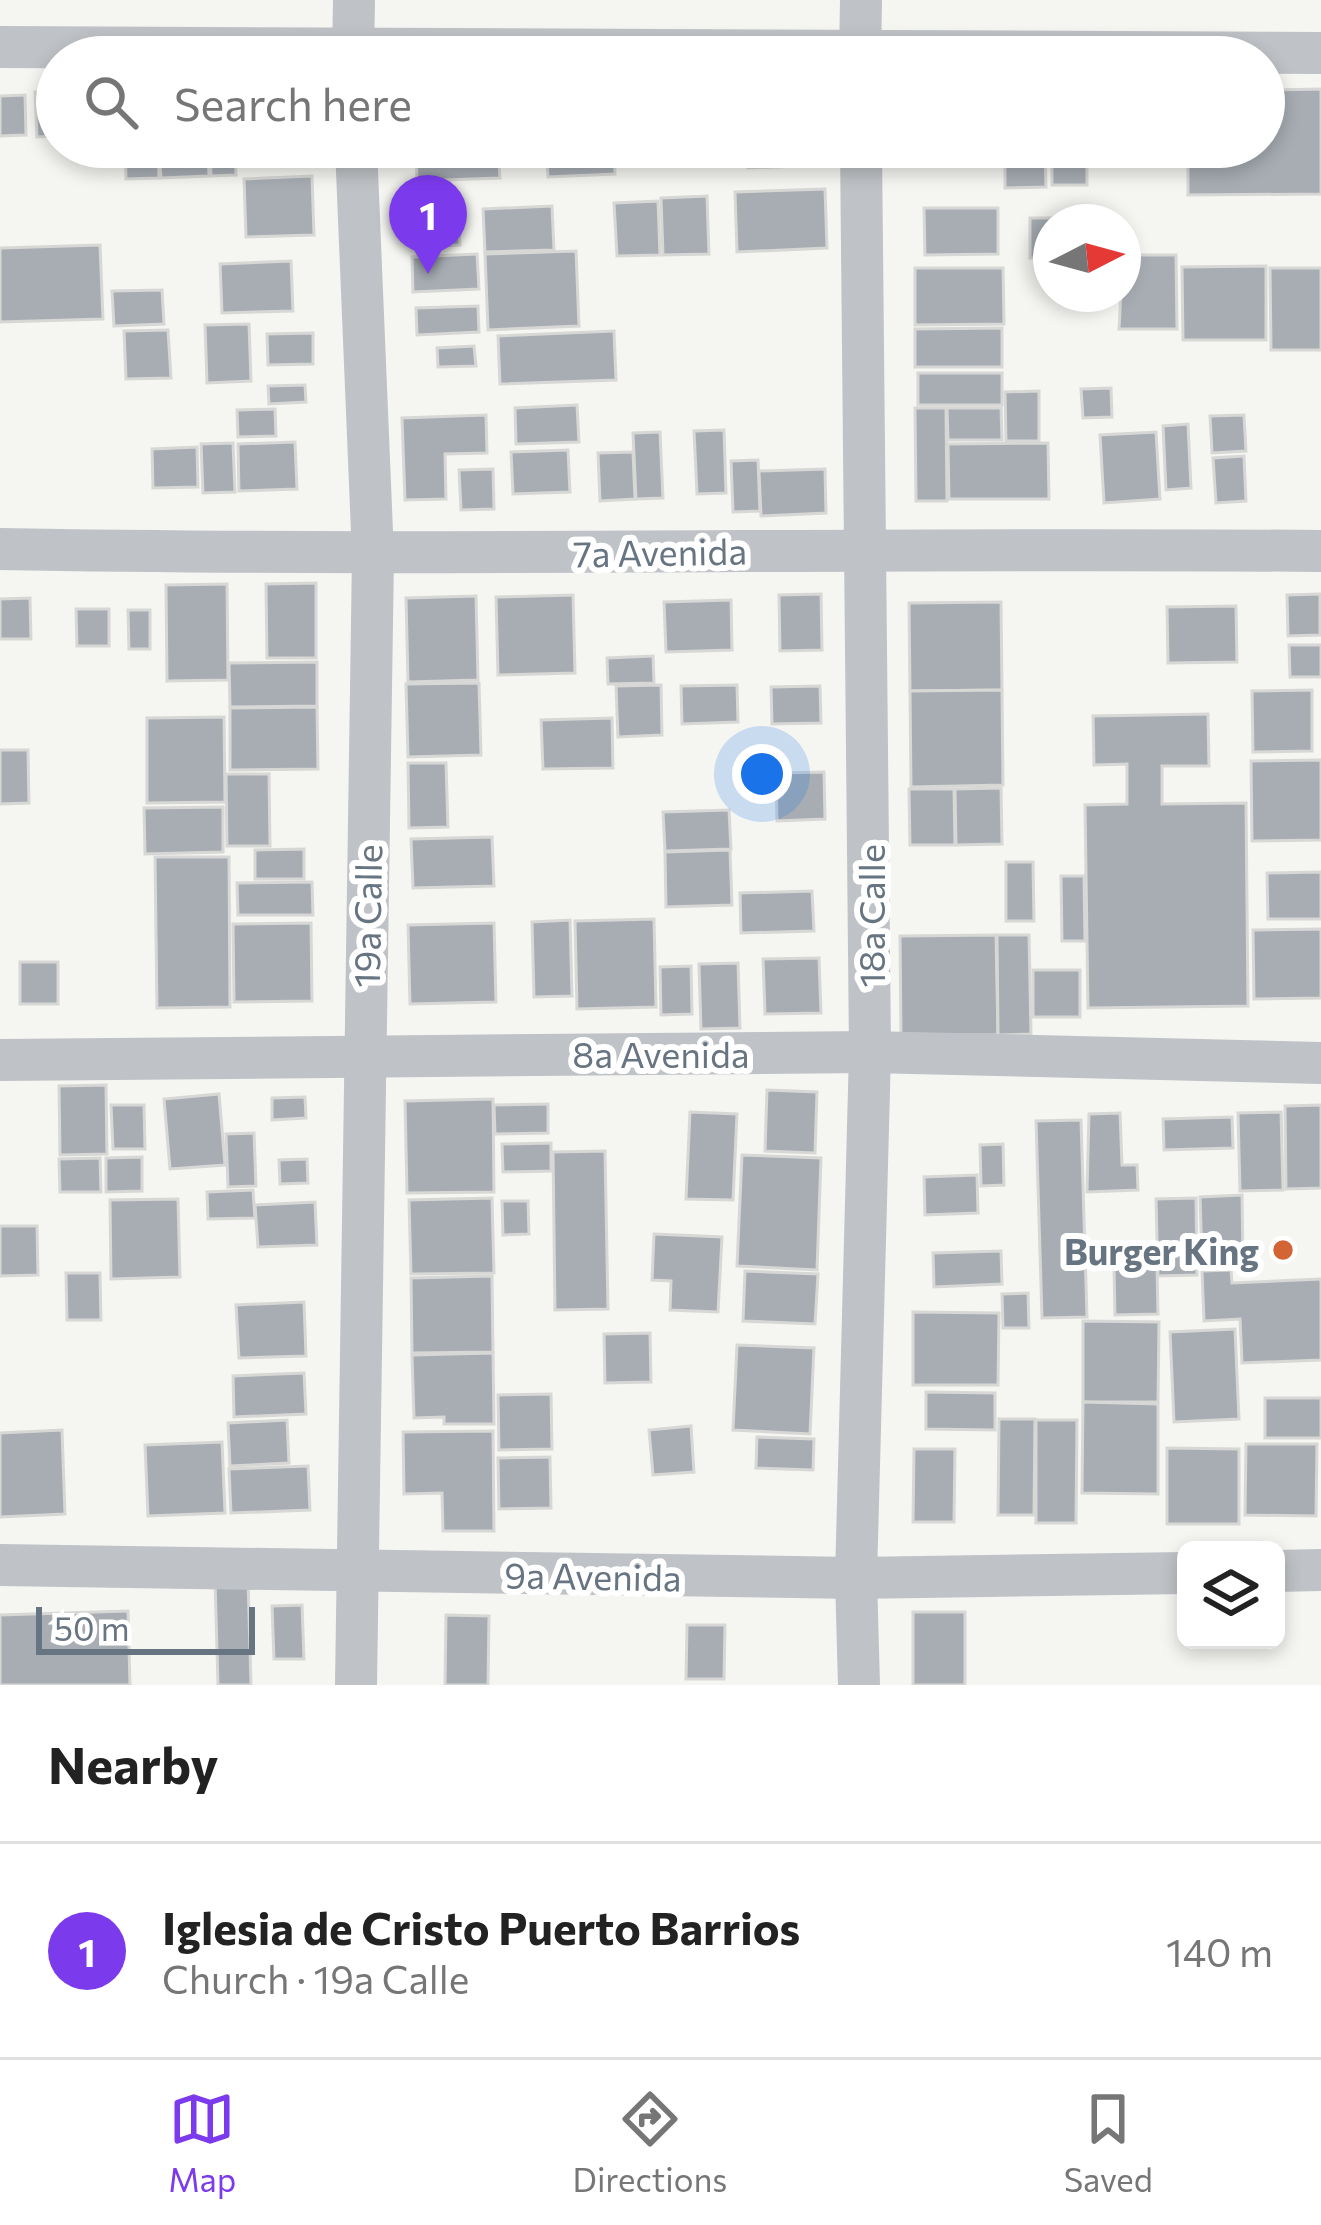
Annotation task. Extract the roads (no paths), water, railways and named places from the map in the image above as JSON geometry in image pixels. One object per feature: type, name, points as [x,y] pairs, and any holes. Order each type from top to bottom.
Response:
[{"type":"street","points":[[353,36],[354,0]]},
{"type":"street","points":[[860,36],[861,0]]},
{"type":"street","points":[[0,47],[36,48]]},
{"type":"street","points":[[1285,53],[1321,53]]},
{"type":"street","name":"19a Calle","points":[[356,1685],[373,556],[357,168]]},
{"type":"street","name":"18a Calle","points":[[859,1685],[856,1578],[870,1052],[861,168]]},
{"type":"street","name":"7a Avenida","points":[[0,549],[373,556],[868,547],[1321,551]]},
{"type":"street","name":"8a Avenida","points":[[0,1060],[870,1052],[1321,1063]]},
{"type":"street","name":"9a Avenida","points":[[0,1565],[856,1578],[1177,1573]]},
{"type":"street","points":[[1285,1571],[1321,1570]]},
{"type":"place","name":"Iglesia de Cristo Puerto Barrios","points":[[428,274]]},
{"type":"place","name":"Burger King","points":[[1283,1250]]}]
